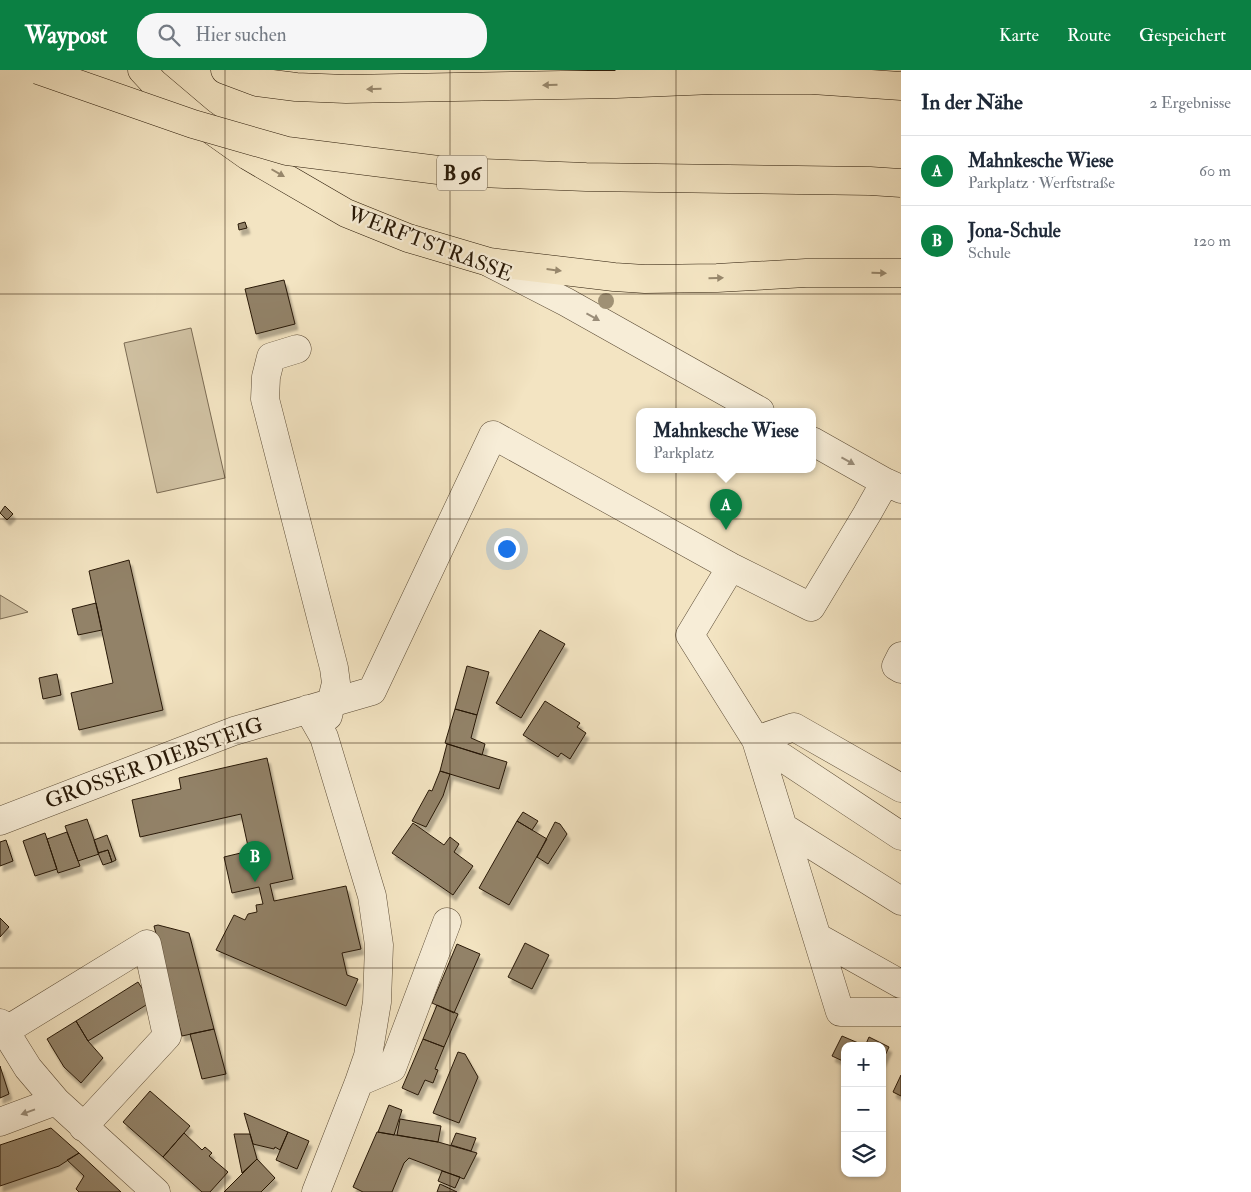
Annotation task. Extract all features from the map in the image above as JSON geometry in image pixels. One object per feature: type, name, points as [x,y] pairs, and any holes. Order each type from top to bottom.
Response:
[{"type":"main road","name":"B 96","points":[[38,70],[193,124],[287,151],[454,172],[586,177],[901,183]]},
{"type":"main road","name":"WERFTSTRASSE","points":[[142,70],[154,83],[200,122],[248,156],[346,213],[408,238],[488,262]]},
{"type":"main road","points":[[225,70],[257,82],[296,87],[346,89],[616,84],[713,80],[812,80],[901,86]]},
{"type":"main road","points":[[488,262],[645,279],[824,273],[901,274]]},
{"type":"street","name":"WERFTSTRASSE","points":[[488,262],[566,302],[755,408]]},
{"type":"street","points":[[297,349],[271,357],[266,377],[265,399],[334,668],[336,683],[319,706],[324,738],[372,896],[379,944],[377,1002],[368,1056],[316,1192]]},
{"type":"street","name":"GROSSER DIEBSTEIG","points":[[0,820],[234,731],[372,691],[493,434],[731,567]]},
{"type":"street","points":[[816,443],[892,485]]},
{"type":"street","points":[[892,485],[880,491],[811,607],[731,567],[690,635],[756,740],[840,1012],[901,1012]]},
{"type":"street","points":[[901,656],[896,666],[901,669]]},
{"type":"street","points":[[756,740],[794,728],[901,788]]},
{"type":"street","points":[[756,740],[901,836]]},
{"type":"street","points":[[783,827],[901,901]]},
{"type":"street","points":[[359,1082],[392,1068],[447,922]]},
{"type":"street","points":[[817,937],[901,984]]},
{"type":"street","points":[[83,1126],[167,1036],[147,944],[3,1027],[28,1068],[56,1101],[83,1126],[156,1192]]},
{"type":"street","points":[[0,1122],[56,1101]]},
{"type":"shaded area","points":[[191,328],[225,478],[157,493],[124,343]]},
{"type":"shaded area","points":[[0,595],[28,612],[0,619]]},
{"type":"building","points":[[245,222],[247,228],[239,230],[238,224]]},
{"type":"building","points":[[284,280],[295,324],[256,334],[245,289]]},
{"type":"building","points":[[5,506],[13,514],[7,520],[0,513]]},
{"type":"building","points":[[129,560],[163,710],[79,730],[71,693],[113,683],[89,571]]},
{"type":"building","points":[[96,603],[102,630],[78,635],[72,609]]},
{"type":"building","points":[[540,630],[565,644],[521,718],[496,703]]},
{"type":"building","points":[[467,666],[489,672],[477,715],[455,709]]},
{"type":"building","points":[[57,674],[61,695],[43,699],[39,678]]},
{"type":"building","points":[[545,701],[580,723],[577,727],[586,733],[570,759],[561,753],[558,757],[523,735]]},
{"type":"building","points":[[455,709],[477,715],[471,738],[485,744],[482,755],[445,743]]},
{"type":"building","points":[[447,744],[507,762],[499,789],[440,771]]},
{"type":"building","points":[[267,758],[293,879],[270,884],[274,901],[346,886],[361,949],[342,953],[347,975],[358,979],[346,1006],[216,950],[234,915],[245,920],[248,914],[257,912],[256,905],[263,904],[259,887],[232,893],[224,857],[249,851],[241,814],[140,837],[132,800],[181,789],[179,778]]},
{"type":"building","points":[[440,771],[450,774],[443,796],[426,827],[412,821],[429,790],[432,791]]},
{"type":"building","points":[[523,812],[538,821],[532,830],[517,821]]},
{"type":"building","points":[[87,819],[99,854],[78,861],[65,826]]},
{"type":"building","points":[[517,821],[547,839],[509,905],[479,888]]},
{"type":"building","points":[[555,822],[560,824],[567,834],[548,864],[537,857]]},
{"type":"building","points":[[413,823],[444,845],[450,837],[459,844],[454,852],[473,866],[453,895],[392,853]]},
{"type":"building","points":[[67,832],[80,866],[58,873],[47,839]]},
{"type":"building","points":[[45,833],[57,869],[35,876],[23,841]]},
{"type":"building","points":[[107,835],[116,860],[112,862],[108,850],[98,853],[94,840]]},
{"type":"building","points":[[6,840],[13,861],[0,866],[0,842]]},
{"type":"building","points":[[108,850],[112,862],[103,865],[98,853]]},
{"type":"building","points":[[0,918],[9,927],[0,937]]},
{"type":"building","points":[[158,925],[189,933],[214,1029],[182,1036],[154,926]]},
{"type":"building","points":[[525,943],[549,955],[532,989],[508,977]]},
{"type":"building","points":[[457,944],[480,954],[454,1013],[432,1003]]},
{"type":"building","points":[[138,982],[151,1002],[88,1041],[76,1021]]},
{"type":"building","points":[[437,1005],[458,1014],[444,1047],[423,1039]]},
{"type":"building","points":[[76,1021],[88,1041],[103,1058],[81,1083],[64,1067],[47,1039]]},
{"type":"building","points":[[214,1029],[226,1074],[202,1079],[190,1034]]},
{"type":"building","points":[[842,1036],[856,1042],[841,1042],[841,1060],[832,1056]]},
{"type":"building","points":[[869,1037],[879,1042],[867,1042]]},
{"type":"building","points":[[423,1039],[444,1047],[435,1069],[438,1070],[433,1083],[425,1080],[418,1095],[402,1088]]},
{"type":"building","points":[[458,1052],[465,1054],[478,1077],[459,1123],[433,1113]]},
{"type":"building","points":[[0,1066],[9,1094],[0,1098]]},
{"type":"building","points":[[901,1075],[901,1096],[893,1092]]},
{"type":"building","points":[[150,1091],[190,1126],[163,1157],[123,1122]]},
{"type":"building","points":[[389,1105],[402,1110],[394,1135],[378,1132]]},
{"type":"building","points":[[244,1113],[288,1132],[280,1150],[275,1147],[274,1149],[253,1144]]},
{"type":"building","points":[[400,1119],[441,1126],[438,1142],[397,1135]]},
{"type":"building","points":[[51,1128],[79,1153],[59,1166],[0,1186],[0,1145]]},
{"type":"building","points":[[288,1132],[309,1141],[297,1169],[276,1160]]},
{"type":"building","points":[[377,1132],[438,1142],[477,1153],[464,1179],[409,1158],[404,1163],[392,1192],[363,1192],[353,1187]]},
{"type":"building","points":[[184,1133],[202,1150],[205,1147],[212,1153],[209,1156],[228,1172],[210,1192],[202,1192],[163,1157]]},
{"type":"building","points":[[456,1133],[476,1138],[471,1151],[451,1145]]},
{"type":"building","points":[[234,1134],[250,1134],[257,1159],[242,1173]]},
{"type":"building","points":[[79,1153],[121,1192],[79,1192],[76,1189],[84,1176],[67,1160]]},
{"type":"building","points":[[257,1159],[275,1178],[261,1192],[224,1192]]},
{"type":"building","points":[[442,1171],[460,1177],[455,1188],[438,1181]]},
{"type":"building","points":[[440,1184],[457,1192],[437,1192]]},
{"type":"place","name":"Mahnkesche Wiese","points":[[726,530]]},
{"type":"place","name":"Jona-Schule","points":[[255,882]]}]
